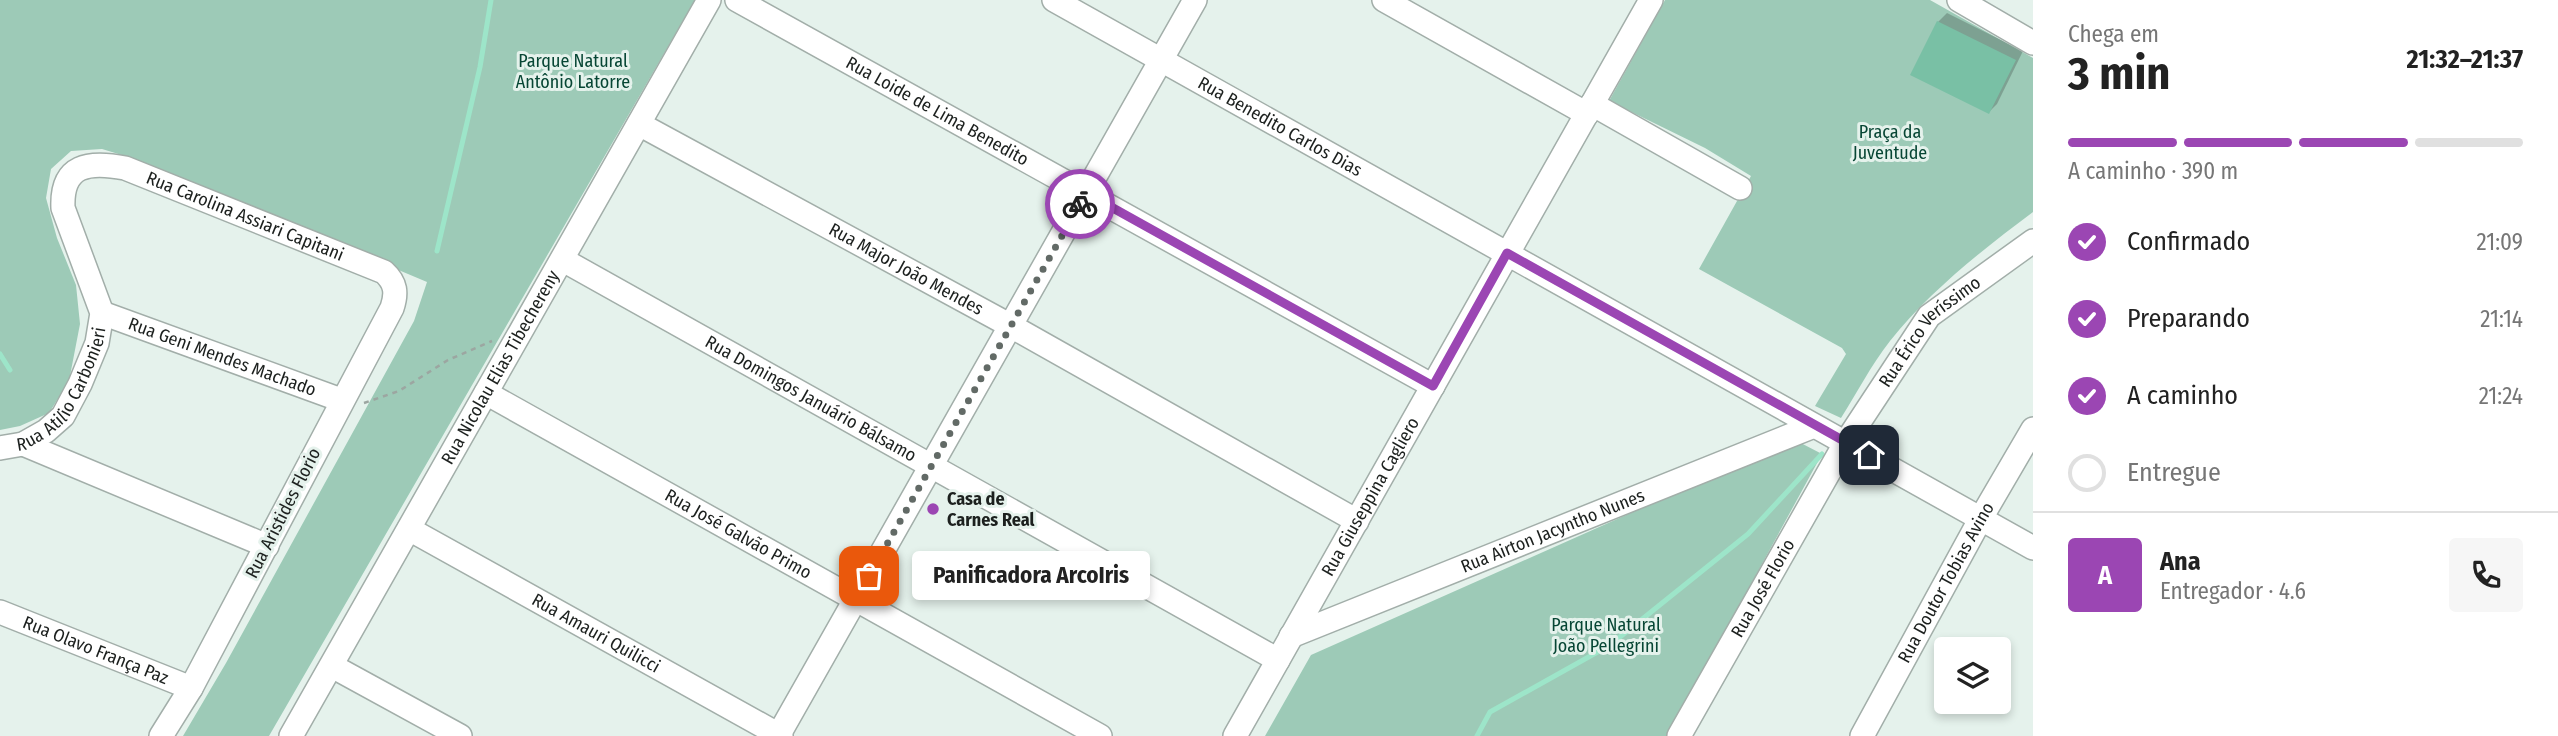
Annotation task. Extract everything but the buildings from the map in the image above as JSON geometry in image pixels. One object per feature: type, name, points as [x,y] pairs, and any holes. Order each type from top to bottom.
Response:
[{"type":"street","name":"Rua Nicolau Elias Tibechereny","points":[[291,736],[709,0]]},
{"type":"street","name":"Rua Loide de Lima Benedito","points":[[737,0],[1433,386]]},
{"type":"street","name":"Rua Benedito Carlos Dias","points":[[1055,0],[2033,548]]},
{"type":"street","points":[[779,736],[1195,0]]},
{"type":"street","points":[[1384,0],[1740,188]]},
{"type":"street","name":"Rua Giuseppina Cagliero","points":[[1235,736],[1651,0]]},
{"type":"street","points":[[1959,0],[2033,43]]},
{"type":"street","name":"Rua Major João Mendes","points":[[639,124],[1011,326],[1357,521]]},
{"type":"street","name":"Rua Carolina Assiari Capitani","points":[[90,165],[105,164],[125,168],[384,272],[394,285]]},
{"type":"street","name":"Rua Atilio Carbonieri","points":[[0,448],[23,444],[46,431],[63,416],[97,343],[102,313],[63,208],[62,195],[72,174],[90,165]]},
{"type":"street","name":"Rua Érico Veríssimo","points":[[1846,442],[1929,316],[2033,241]]},
{"type":"street","name":"Rua Domingos Januário Bálsamo","points":[[563,260],[1278,660]]},
{"type":"street","name":"Rua Aristides Florio","points":[[160,736],[191,688],[392,308],[394,285]]},
{"type":"street","name":"Rua Geni Mendes Machado","points":[[102,313],[341,400]]},
{"type":"street","name":"Rua José Galvão Primo","points":[[486,393],[1100,736]]},
{"type":"street","name":"Rua Airton Jacyntho Nunes","points":[[1291,636],[1814,426]]},
{"type":"street","name":"Rua Doutor Tobias Avino","points":[[1862,736],[1980,518],[2033,429]]},
{"type":"street","name":"Rua José Florio","points":[[1679,736],[1846,442]]},
{"type":"street","points":[[23,444],[267,546]]},
{"type":"street","name":"Rua Amauri Quilicci","points":[[409,529],[779,736]]},
{"type":"street","name":"Rua Olavo França Paz","points":[[0,612],[191,688]]},
{"type":"street","points":[[332,666],[460,736]]},
{"type":"path","points":[[341,400],[360,405],[399,391],[448,360],[491,340],[510,350]]},
{"type":"green space","name":"Parque Natural Antônio Latorre","points":[[0,0],[695,0],[269,736],[183,736],[414,321],[427,282],[135,159],[102,149],[71,151],[51,169],[46,198],[57,238],[76,285],[80,324],[69,381],[49,413],[20,426],[0,430]]},
{"type":"green space","name":"Praça da Juventude","points":[[1665,0],[1930,0],[2033,58],[2033,212],[1957,272],[1905,323],[1877,360],[1841,418],[1815,406],[1846,354],[1842,348],[1699,269],[1751,176],[1705,148],[1609,101]]},
{"type":"green space","name":"Parque Natural João Pellegrini","points":[[1795,440],[1822,454],[1668,736],[1265,736],[1311,655]]},
{"type":"waterway","points":[[437,251],[480,67],[491,0]]},
{"type":"waterway","points":[[0,354],[10,370]]},
{"type":"waterway","points":[[1477,736],[1490,712],[1610,645],[1748,534],[1822,454]]},
{"type":"way so far","points":[[869,576],[1080,204]]},
{"type":"place","name":"Casa de Carnes Real","points":[[933,509]]},
{"type":"place","name":"Panificadora ArcoIris","points":[[869,576]]},
{"type":"route","points":[[1080,204],[1086,193],[1433,386],[1507,253],[1869,455]]}]
